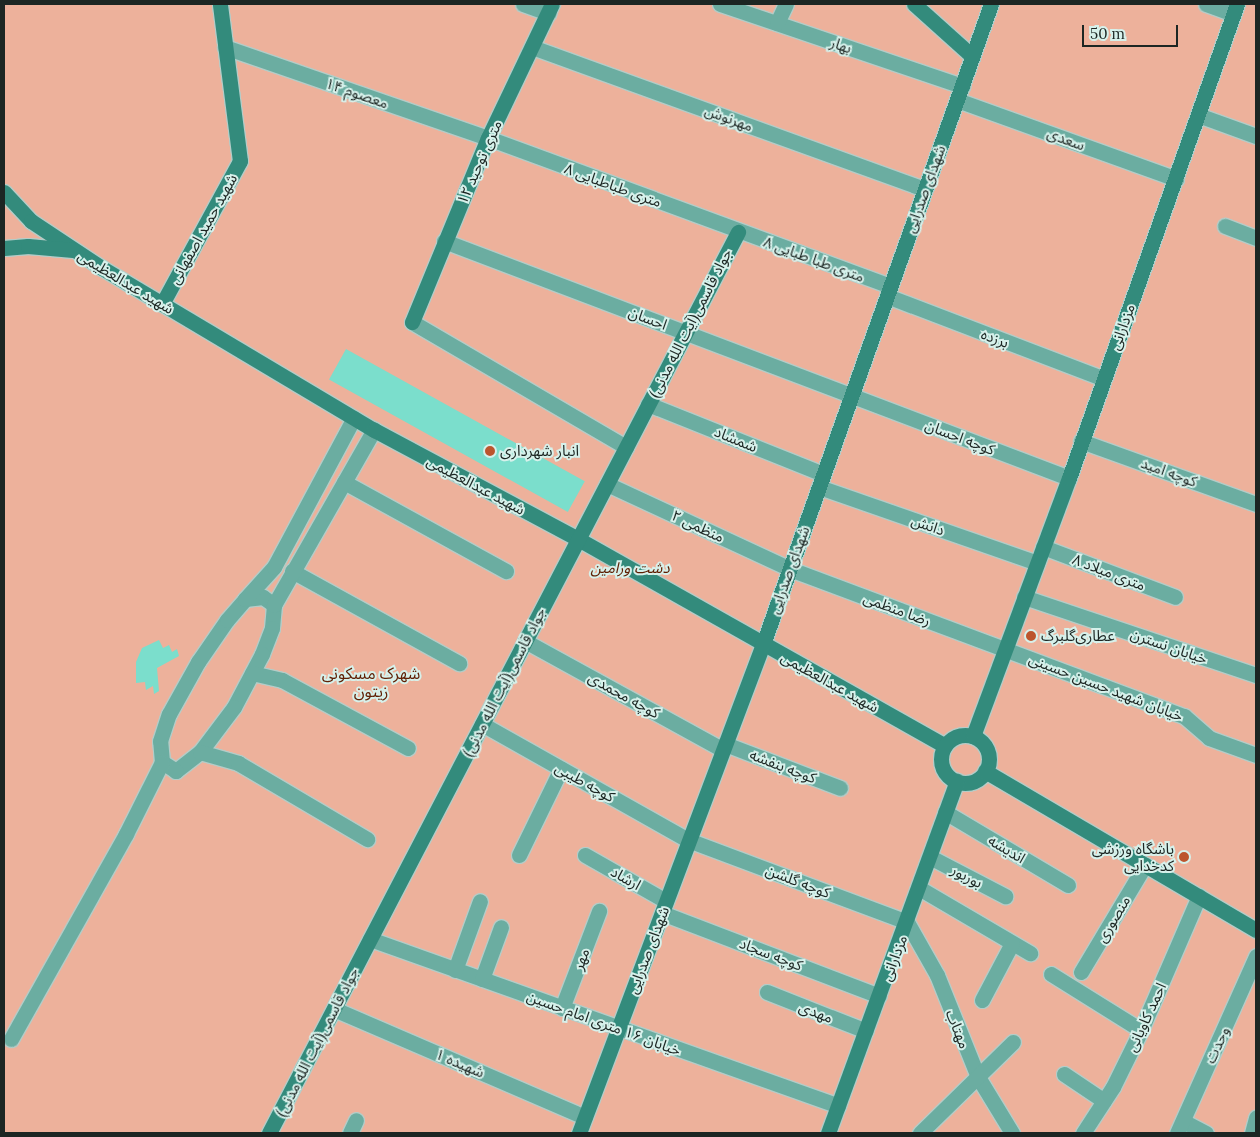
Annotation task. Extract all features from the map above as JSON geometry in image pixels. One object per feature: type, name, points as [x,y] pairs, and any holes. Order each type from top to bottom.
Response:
[{"type":"street","name":"شهید حمید اصفهانی","points":[[162,304],[240,161],[220,4]]},
{"type":"street","points":[[523,4],[550,8]]},
{"type":"street","name":"بهار","points":[[720,4],[777,23],[959,93]]},
{"type":"street","points":[[777,23],[786,4]]},
{"type":"street","points":[[914,4],[972,56]]},
{"type":"street","name":"شهدای صدرایی","points":[[580,1133],[688,840],[763,644],[991,4]]},
{"type":"street","points":[[1206,4],[1235,9]]},
{"type":"street","name":"۱۲ متری توحید","points":[[550,8],[488,138],[412,322],[626,447]]},
{"type":"street","name":"مزدارانی","points":[[973,736],[1069,478],[1235,9]]},
{"type":"street","name":"مهرنوش","points":[[532,47],[925,188]]},
{"type":"street","name":"۱۴ معصوم","points":[[225,48],[488,138]]},
{"type":"street","name":"سعدی","points":[[959,93],[1176,179]]},
{"type":"street","points":[[1198,115],[1256,136]]},
{"type":"street","name":"۸ متری طباطبایی","points":[[488,138],[738,232]]},
{"type":"street","points":[[4,192],[32,221],[75,250]]},
{"type":"street","points":[[1225,226],[1256,238]]},
{"type":"street","name":"۸ متری طبا طبایی","points":[[738,232],[889,291]]},
{"type":"street","name":"جواد قاسمی(آیت الله مدنی)","points":[[269,1133],[738,232]]},
{"type":"street","name":"احسان","points":[[444,241],[852,395]]},
{"type":"street","name":"شهید عبدالعظیمی","points":[[4,248],[28,246],[75,250],[374,430],[578,539],[945,746]]},
{"type":"street","name":"برزده","points":[[889,291],[1104,379]]},
{"type":"street","name":"کوچه احسان","points":[[852,395],[1069,478]]},
{"type":"street","name":"شمشاد","points":[[648,404],[821,480]]},
{"type":"street","points":[[11,1039],[126,834],[162,762],[160,741],[169,714],[198,662],[245,599],[274,567],[354,418]]},
{"type":"street","points":[[162,762],[176,772],[200,752],[234,707],[272,628],[274,605],[374,430]]},
{"type":"street","name":"کوچه امید","points":[[1081,441],[1256,504]]},
{"type":"street","name":"دانش","points":[[821,480],[1037,562]]},
{"type":"street","points":[[344,482],[506,571]]},
{"type":"street","name":"منظمی ۲","points":[[607,484],[790,569]]},
{"type":"street","name":"۸ متری میلاد","points":[[1043,547],[1175,597]]},
{"type":"street","name":"رضا منظمی","points":[[790,569],[1005,649]]},
{"type":"street","points":[[292,571],[459,663]]},
{"type":"street","points":[[245,599],[263,597],[274,605]]},
{"type":"street","name":"خیابان نسترن","points":[[1024,597],[1256,675]]},
{"type":"street","name":"کوچه محمدی","points":[[525,641],[724,747]]},
{"type":"street","name":"خیابان شهید حسین حسینی","points":[[1005,649],[1190,719],[1209,738],[1256,755]]},
{"type":"street","points":[[252,673],[282,680],[408,748]]},
{"type":"street","name":"کوچه طیبی","points":[[482,724],[688,840]]},
{"type":"street","points":[[973,736],[987,748],[989,758],[985,771],[975,780],[957,781],[943,768],[941,760],[945,746],[955,737],[973,736]]},
{"type":"street","name":"کوچه بنفشه","points":[[724,747],[840,788]]},
{"type":"street","points":[[200,752],[238,763],[367,839]]},
{"type":"street","points":[[519,855],[561,769]]},
{"type":"street","points":[[985,771],[1255,927]]},
{"type":"street","name":"مزدارانی","points":[[828,1133],[907,922],[957,781]]},
{"type":"street","name":"اندیشه","points":[[945,812],[1068,885]]},
{"type":"street","name":"کوچه گلشن","points":[[688,840],[907,922]]},
{"type":"street","name":"ارشاد","points":[[585,855],[664,907]]},
{"type":"street","name":"بوربور","points":[[930,857],[1005,896]]},
{"type":"street","name":"منصوری","points":[[1081,972],[1145,865]]},
{"type":"street","points":[[919,888],[1030,953]]},
{"type":"street","name":"احمد کاویانی","points":[[1083,1133],[1104,1101],[1141,1030],[1199,896]]},
{"type":"street","points":[[455,970],[480,900]]},
{"type":"street","name":"کوچه سجاد","points":[[664,907],[879,996]]},
{"type":"street","name":"مهر","points":[[562,1008],[599,911]]},
{"type":"street","name":"مهتاب","points":[[907,922],[936,975],[978,1077],[1012,1133]]},
{"type":"street","points":[[482,979],[501,927]]},
{"type":"street","name":"خیابان ۱۶ متری امام حسین","points":[[370,939],[838,1106]]},
{"type":"street","points":[[982,1000],[1012,943]]},
{"type":"street","name":"وحدت","points":[[1180,1127],[1256,956]]},
{"type":"street","points":[[1051,974],[1141,1030]]},
{"type":"street","name":"مهدی","points":[[767,992],[866,1031]]},
{"type":"street","name":"شهیده ۱","points":[[334,1009],[585,1117]]},
{"type":"street","points":[[920,1133],[1013,1042]]},
{"type":"street","points":[[1064,1074],[1104,1101]]},
{"type":"street","points":[[1252,1133],[1256,1118]]},
{"type":"street","points":[[1180,1127],[1206,1133]]},
{"type":"green space","name":"دشت ورامین","points":[[4,4],[1256,4],[1256,1133],[4,1133]]},
{"type":"building","name":"انبار شهرداری","points":[[346,349],[585,481],[568,512],[329,380]]},
{"type":"building","points":[[159,640],[163,648],[169,645],[172,652],[177,649],[179,656],[157,668],[159,691],[154,694],[153,686],[146,690],[145,682],[136,683],[136,662],[142,648]]},
{"type":"place","name":"انبار شهرداری","points":[[490,451]]},
{"type":"place","name":"عطاری‌گلبرگ","points":[[1031,636]]},
{"type":"place","name":"باشگاه ورزشی کدخدایی","points":[[1184,857]]},
{"type":"district","name":"شهرک مسکونی زیتون","points":[[371,682]]}]
